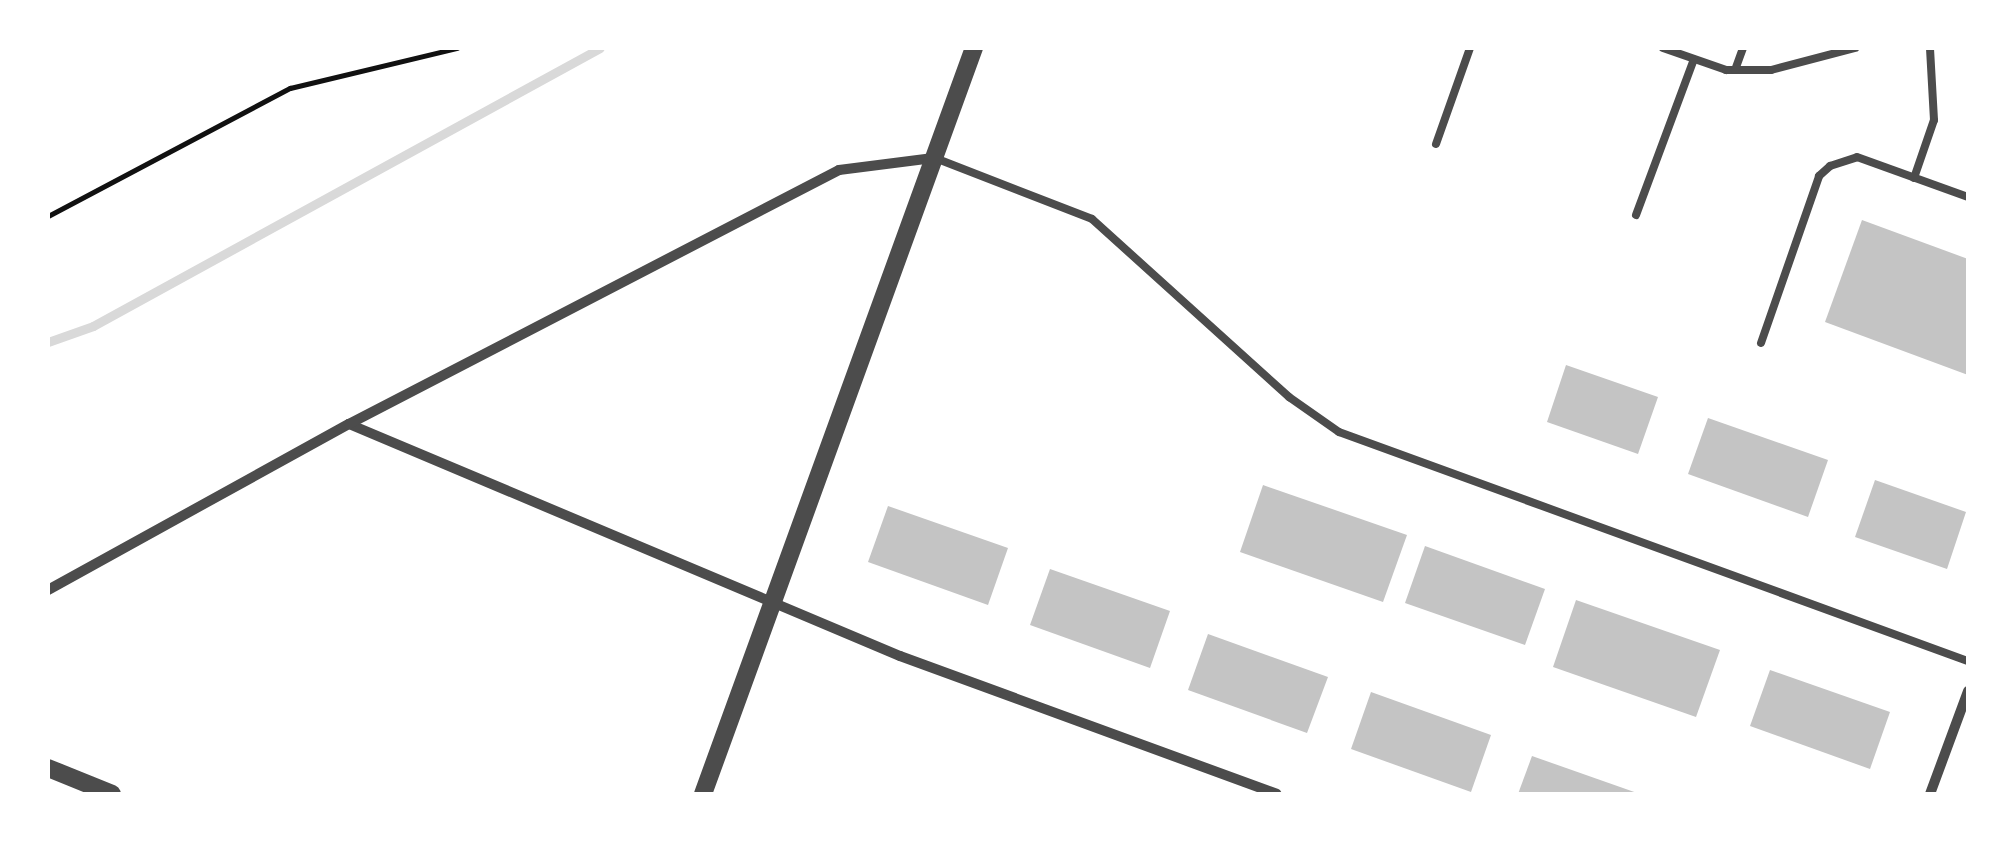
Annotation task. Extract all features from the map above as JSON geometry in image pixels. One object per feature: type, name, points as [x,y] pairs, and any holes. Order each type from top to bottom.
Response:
[{"type":"street","points":[[703,794],[769,602],[974,48]]},
{"type":"street","points":[[48,590],[349,424],[839,170],[933,158]]},
{"type":"street","points":[[349,424],[769,602],[1277,794]]},
{"type":"street","points":[[1930,794],[1968,690]]},
{"type":"street","points":[[48,768],[112,794]]},
{"type":"lane","points":[[1436,144],[1470,48]]},
{"type":"lane","points":[[1666,48],[1735,70],[1771,70],[1854,48]]},
{"type":"lane","points":[[1735,70],[1743,48]]},
{"type":"lane","points":[[1914,178],[1934,120],[1930,48]]},
{"type":"lane","points":[[1636,215],[1694,59]]},
{"type":"lane","points":[[1760,343],[1819,176],[1856,157],[1968,196]]},
{"type":"lane","points":[[933,158],[1092,220],[1298,406],[1339,432],[1968,661]]},
{"type":"path","points":[[48,216],[290,88],[456,48]]},
{"type":"building","points":[[1862,220],[1968,259],[1968,375],[1825,322]]},
{"type":"building","points":[[1566,365],[1658,397],[1638,454],[1547,422]]},
{"type":"building","points":[[1708,418],[1828,460],[1808,517],[1688,474]]},
{"type":"building","points":[[1875,480],[1966,512],[1947,569],[1855,537]]},
{"type":"building","points":[[1263,485],[1407,535],[1383,602],[1240,552]]},
{"type":"building","points":[[888,506],[1008,548],[988,605],[868,562]]},
{"type":"building","points":[[1425,546],[1545,589],[1525,645],[1405,603]]},
{"type":"building","points":[[1050,569],[1170,611],[1150,668],[1030,625]]},
{"type":"building","points":[[1576,600],[1720,650],[1696,717],[1553,667]]},
{"type":"building","points":[[1208,634],[1328,677],[1307,733],[1188,690]]},
{"type":"building","points":[[1770,670],[1890,712],[1870,769],[1750,726]]},
{"type":"building","points":[[1371,692],[1491,735],[1471,792],[1351,749]]},
{"type":"building","points":[[1532,756],[1640,794],[1518,794]]},
{"type":"waterway","points":[[48,342],[93,326],[600,48]]}]
